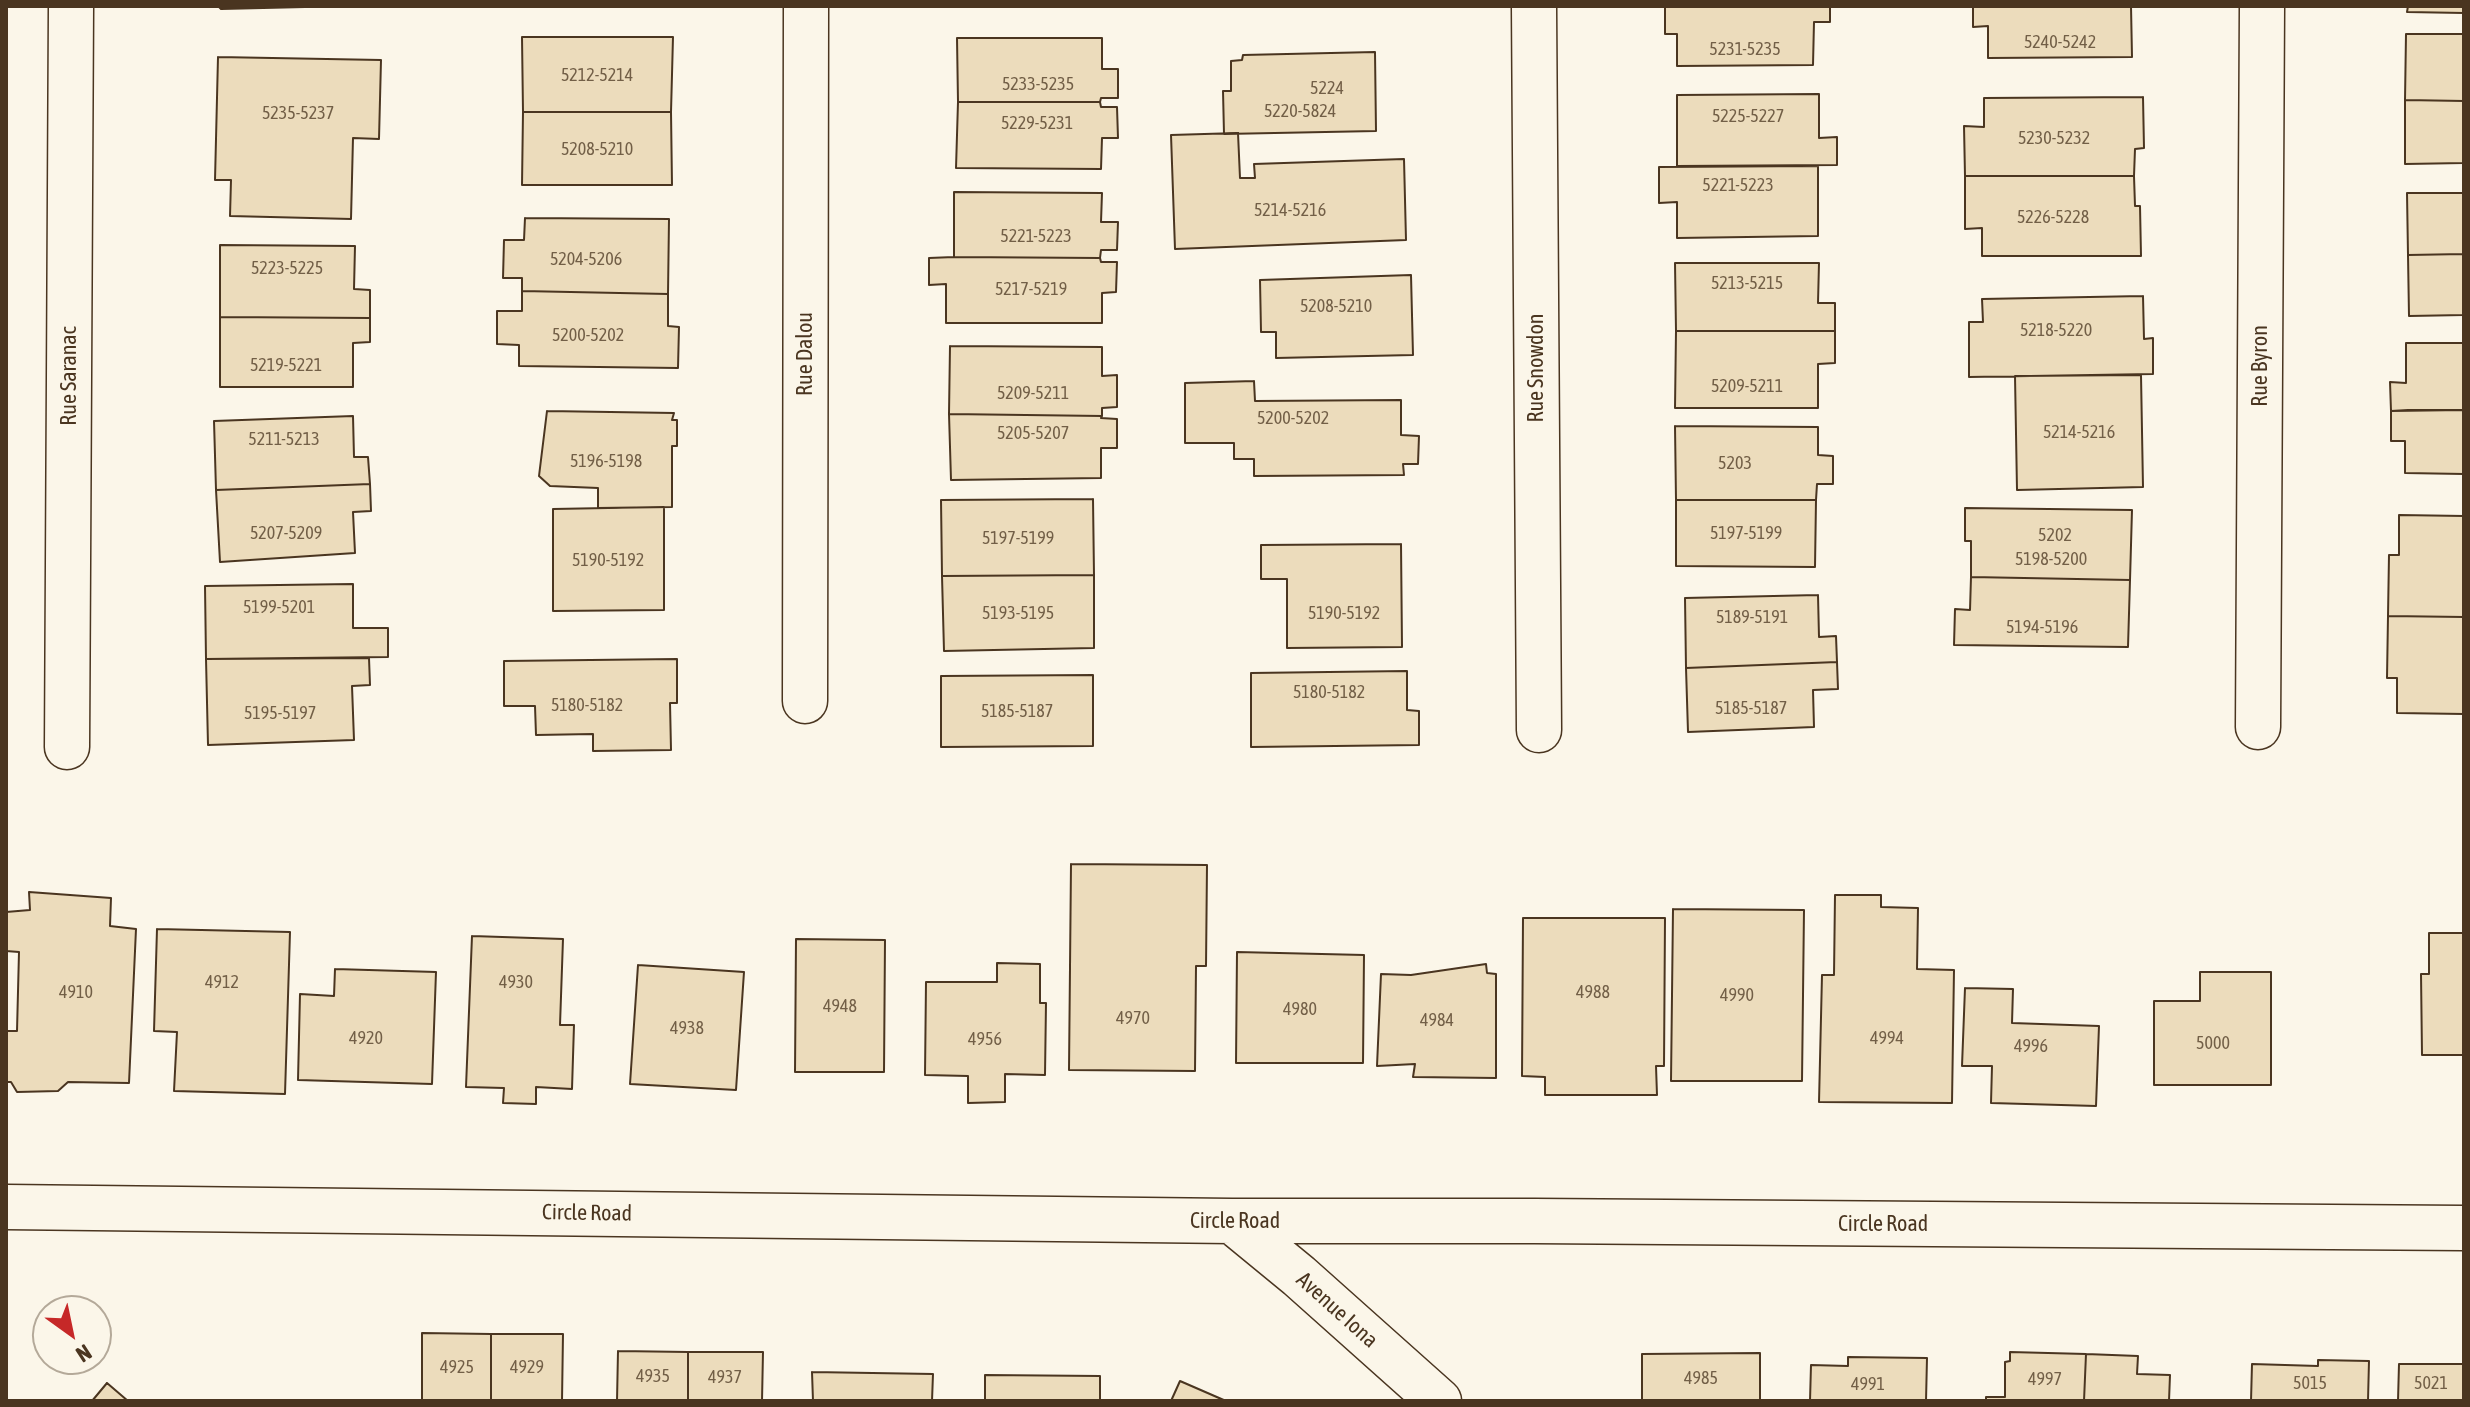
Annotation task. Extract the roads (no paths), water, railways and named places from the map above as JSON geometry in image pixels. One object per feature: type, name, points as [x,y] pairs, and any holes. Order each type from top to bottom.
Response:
[{"type":"street","name":"Rue Saranac","points":[[67,747],[71,6]]},
{"type":"street","name":"Rue Dalou","points":[[805,701],[806,6]]},
{"type":"street","name":"Rue Snowdon","points":[[1534,6],[1539,730]]},
{"type":"street","name":"Rue Byron","points":[[2258,727],[2262,6]]},
{"type":"street","name":"Circle Road","points":[[6,1207],[1232,1221],[2464,1228]]},
{"type":"street","name":"Avenue Iona","points":[[1232,1221],[1299,1276],[1439,1401]]}]
